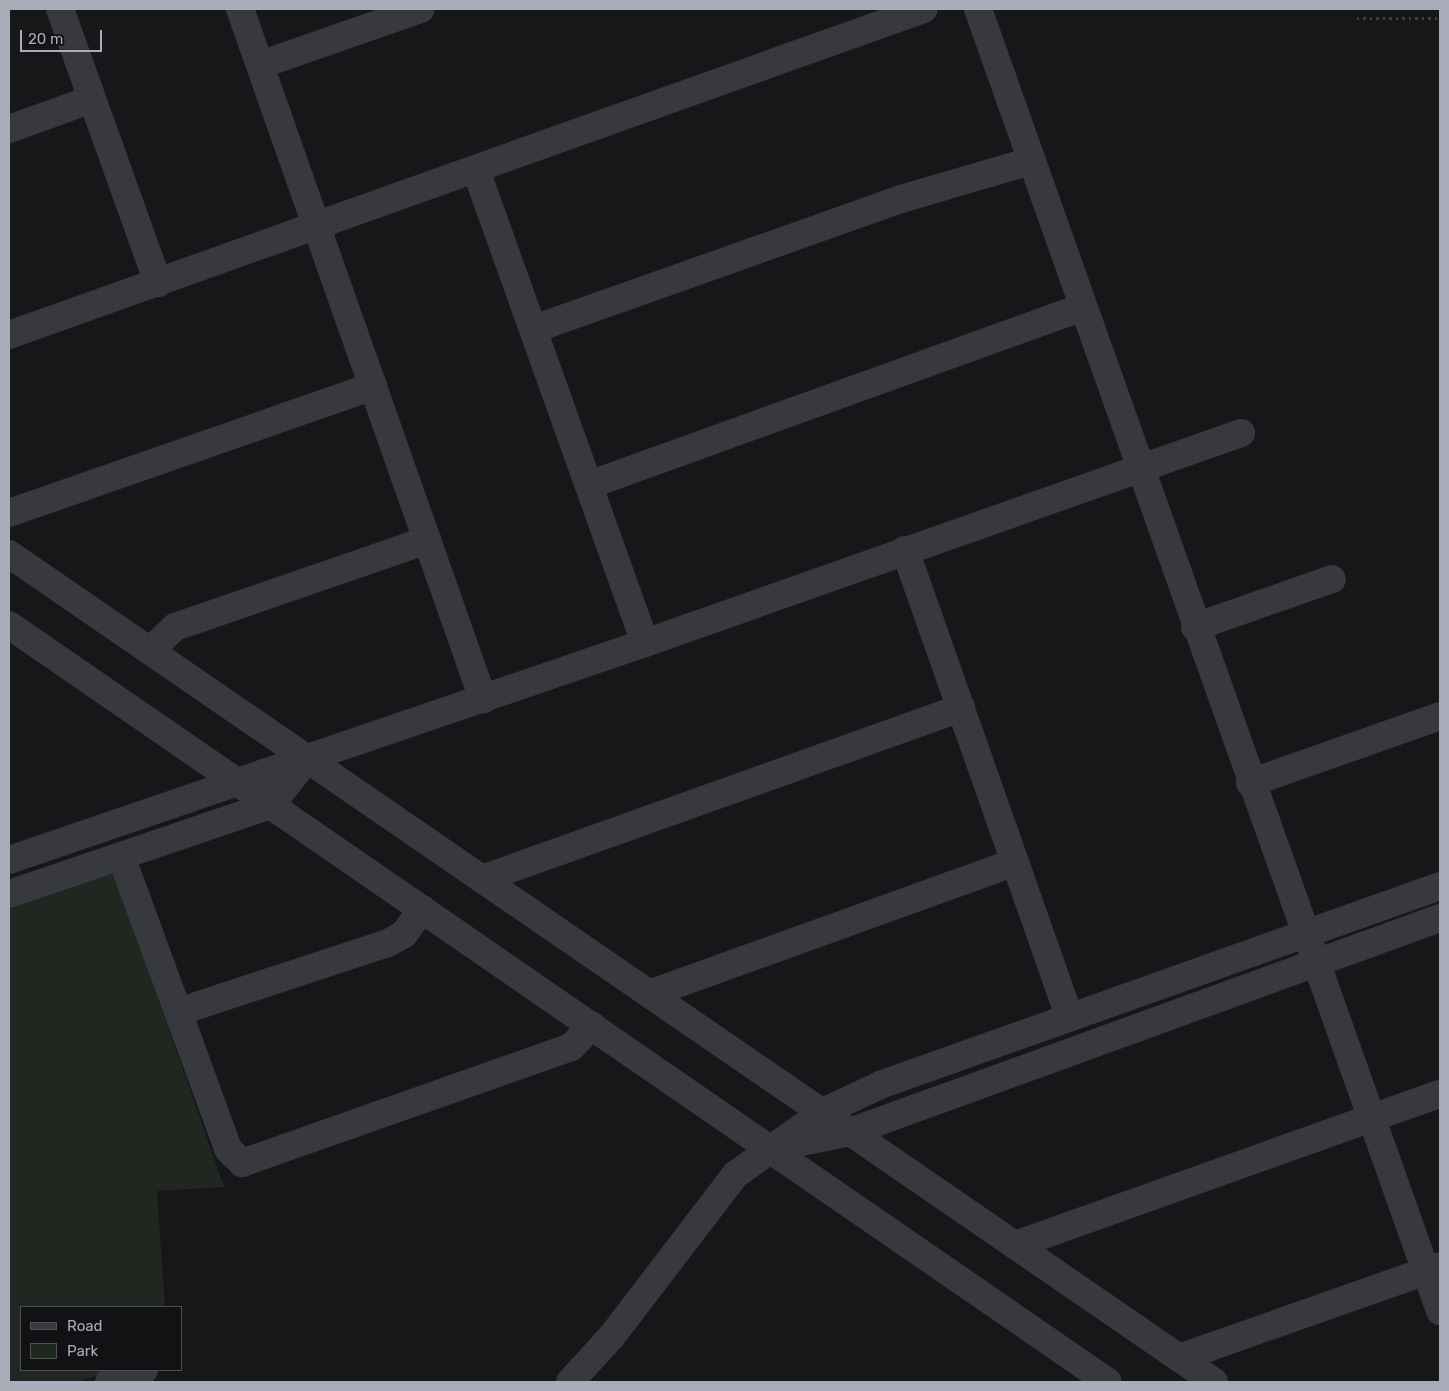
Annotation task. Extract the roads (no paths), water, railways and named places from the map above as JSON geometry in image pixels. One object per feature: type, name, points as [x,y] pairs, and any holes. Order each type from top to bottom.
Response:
[{"type":"street","points":[[60,9],[158,283]]},
{"type":"street","points":[[240,9],[483,699]]},
{"type":"street","points":[[260,65],[421,9]]},
{"type":"street","points":[[9,335],[317,227],[924,9]]},
{"type":"street","points":[[978,9],[1313,963],[1371,1119],[1433,1268],[1440,1311]]},
{"type":"street","points":[[9,129],[92,99]]},
{"type":"street","points":[[534,330],[901,199],[1032,161]]},
{"type":"street","points":[[476,170],[645,643]]},
{"type":"street","points":[[589,485],[1083,307]]},
{"type":"street","points":[[9,513],[373,386]]},
{"type":"street","points":[[9,860],[645,643],[1138,466],[1241,433]]},
{"type":"street","points":[[150,651],[174,627],[427,540]]},
{"type":"street","points":[[905,550],[1070,1018]]},
{"type":"street","points":[[9,554],[1214,1382]]},
{"type":"street","points":[[1195,627],[1332,579]]},
{"type":"street","points":[[9,625],[1108,1382]]},
{"type":"street","points":[[482,879],[961,708]]},
{"type":"street","points":[[1250,783],[1440,716]]},
{"type":"street","points":[[9,894],[270,805],[307,758]]},
{"type":"street","points":[[121,856],[228,1149],[242,1163],[571,1047],[592,1026]]},
{"type":"street","points":[[650,994],[1015,862]]},
{"type":"street","points":[[570,1382],[612,1336],[735,1176],[768,1148],[822,1112],[880,1085],[1440,886]]},
{"type":"street","points":[[178,1012],[388,943],[404,934],[422,909]]},
{"type":"street","points":[[768,1148],[850,1132],[1440,918]]},
{"type":"street","points":[[1015,1245],[1440,1094]]},
{"type":"street","points":[[1179,1358],[1433,1268]]},
{"type":"street","points":[[109,1382],[141,1371]]}]
